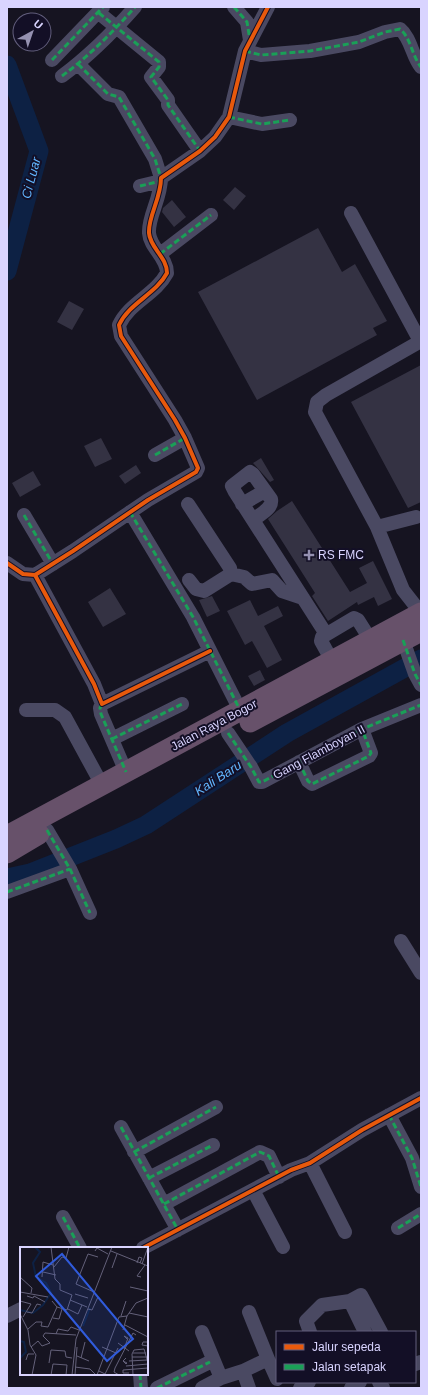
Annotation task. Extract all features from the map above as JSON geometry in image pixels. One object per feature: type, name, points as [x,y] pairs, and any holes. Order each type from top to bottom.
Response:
[{"type":"highway","name":"Jalan Raya Bogor","points":[[7,853],[50,834],[232,738],[336,668],[370,639],[421,613]]},
{"type":"highway","name":"Jalan Raya Bogor","points":[[7,836],[240,710],[336,668],[410,640]]},
{"type":"street","points":[[62,76],[78,64],[117,28],[135,7]]},
{"type":"street","points":[[234,7],[247,22],[248,45],[261,56],[310,51],[359,42],[385,32],[400,30],[404,33],[415,60],[421,67]]},
{"type":"street","points":[[140,186],[161,180],[200,151],[215,137],[230,117],[248,45],[268,7]]},
{"type":"street","points":[[52,60],[101,10],[117,28],[159,62],[159,67],[151,77],[168,100],[168,105],[200,151]]},
{"type":"street","points":[[7,562],[23,574],[35,575],[130,512],[196,472],[198,468],[185,438],[121,336],[119,328],[124,315],[164,279],[167,273],[167,267],[149,235],[150,224],[160,196],[161,180],[155,159],[119,98],[108,94],[78,64]]},
{"type":"street","points":[[230,117],[262,124],[290,120]]},
{"type":"street","points":[[351,213],[420,341],[317,402],[315,412],[377,527],[403,590],[421,613]]},
{"type":"street","points":[[160,254],[210,215]]},
{"type":"street","points":[[155,454],[185,438]]},
{"type":"street","points":[[253,520],[270,507],[272,503],[254,474],[250,472],[246,473],[232,486],[242,504],[326,634]]},
{"type":"street","points":[[242,504],[265,491]]},
{"type":"street","points":[[188,504],[230,568],[232,574]]},
{"type":"street","points":[[130,512],[193,617],[240,710]]},
{"type":"street","points":[[24,515],[53,564]]},
{"type":"street","points":[[377,527],[416,516]]},
{"type":"street","points":[[189,580],[196,589],[204,591],[232,574],[244,577],[252,584],[272,580],[282,591],[303,598]]},
{"type":"street","points":[[35,575],[94,684],[102,704],[100,714],[126,772]]},
{"type":"street","points":[[336,668],[321,640],[322,637],[354,618],[358,620],[370,639]]},
{"type":"street","points":[[410,640],[418,679]]},
{"type":"street","points":[[102,704],[210,651]]},
{"type":"street","points":[[112,739],[182,704]]},
{"type":"street","name":"Gang Flamboyan II","points":[[232,738],[260,782],[362,729],[421,705]]},
{"type":"street","points":[[26,710],[55,710],[62,713],[69,721],[102,785]]},
{"type":"street","points":[[299,762],[308,782],[312,784],[369,756],[371,753],[362,729]]},
{"type":"street","points":[[50,834],[69,866],[90,913]]},
{"type":"street","points":[[7,892],[69,866]]},
{"type":"street","points":[[401,942],[421,973]]},
{"type":"street","points":[[145,1247],[279,1176],[310,1163],[389,1115],[421,1098]]},
{"type":"street","points":[[134,1152],[216,1107]]},
{"type":"street","points":[[389,1115],[412,1158],[421,1186]]},
{"type":"street","points":[[121,1127],[178,1230]]},
{"type":"street","points":[[148,1178],[213,1145]]},
{"type":"street","points":[[164,1204],[256,1153],[264,1152],[269,1156],[279,1176]]},
{"type":"street","points":[[310,1163],[345,1232]]},
{"type":"street","points":[[253,1190],[283,1248]]},
{"type":"street","points":[[398,1228],[421,1214]]},
{"type":"street","points":[[63,1217],[79,1247]]},
{"type":"street","points":[[310,1331],[306,1321],[322,1305],[350,1301],[361,1295],[380,1331]]},
{"type":"street","points":[[350,1301],[365,1331]]},
{"type":"street","points":[[7,1316],[20,1310]]},
{"type":"street","points":[[249,1312],[276,1377]]},
{"type":"street","points":[[202,1332],[221,1378]]},
{"type":"street","points":[[202,1388],[221,1378],[243,1371],[268,1359]]},
{"type":"street","points":[[157,1388],[210,1362]]},
{"type":"street","points":[[243,1371],[249,1388]]},
{"type":"street","points":[[140,1375],[142,1388]]},
{"type":"building","points":[[235,187],[246,196],[234,210],[223,200]]},
{"type":"building","points":[[172,200],[186,217],[174,227],[162,212],[163,208]]},
{"type":"building","points":[[318,228],[342,272],[355,264],[387,321],[373,328],[377,335],[257,400],[198,292]]},
{"type":"building","points":[[69,301],[84,309],[72,330],[57,322]]},
{"type":"building","points":[[421,365],[421,502],[408,508],[351,402]]},
{"type":"building","points":[[101,438],[112,459],[95,467],[84,446]]},
{"type":"building","points":[[261,458],[274,480],[270,482],[253,463]]},
{"type":"building","points":[[136,465],[141,473],[125,484],[119,476]]},
{"type":"building","points":[[33,471],[41,485],[20,497],[12,483]]},
{"type":"building","name":"RS FMC","points":[[292,501],[350,592],[367,583],[359,568],[373,561],[392,599],[378,606],[374,597],[358,605],[357,602],[328,621],[312,596],[315,593],[268,519]]},
{"type":"building","points":[[110,588],[126,614],[103,627],[88,602]]},
{"type":"building","points":[[212,596],[220,611],[207,617],[199,600]]},
{"type":"building","points":[[250,600],[258,616],[278,606],[283,616],[264,626],[282,660],[267,668],[252,641],[245,645],[227,611]]},
{"type":"building","points":[[260,670],[265,680],[254,686],[248,676]]},
{"type":"waterway","name":"Ci Luar","points":[[7,65],[39,151],[7,271]]},
{"type":"waterway","name":"Kali Baru","points":[[7,878],[30,873],[116,839],[146,825],[287,733],[421,659]]},
{"type":"marked path","points":[[52,60],[103,7]]},
{"type":"marked path","points":[[62,76],[82,60],[118,26],[135,7]]},
{"type":"marked path","points":[[234,7],[247,22],[250,40]]},
{"type":"marked path","points":[[99,13],[159,62],[159,67],[151,77],[168,100],[168,105],[200,151]]},
{"type":"marked path","points":[[245,51],[261,55],[310,51],[359,42],[385,32],[400,29],[407,37],[415,58],[421,67]]},
{"type":"marked path","points":[[78,64],[108,94],[119,97],[155,159],[161,178]]},
{"type":"marked path","points":[[229,117],[262,124],[290,120]]},
{"type":"marked path","points":[[140,186],[161,181]]},
{"type":"marked path","points":[[160,254],[211,215]]},
{"type":"marked path","points":[[155,455],[185,438]]},
{"type":"marked path","points":[[130,512],[193,617],[240,710]]},
{"type":"marked path","points":[[24,515],[53,564]]},
{"type":"marked path","points":[[403,640],[415,674],[421,685]]},
{"type":"marked path","points":[[102,704],[100,708],[101,714],[126,772]]},
{"type":"marked path","points":[[112,739],[182,704]]},
{"type":"marked path","points":[[228,733],[251,767],[259,782],[262,782],[362,729],[421,705]]},
{"type":"marked path","points":[[299,762],[308,781],[312,784],[369,756],[371,753],[362,729]]},
{"type":"marked path","points":[[47,830],[70,869],[90,913]]},
{"type":"marked path","points":[[7,892],[70,869]]},
{"type":"marked path","points":[[134,1152],[216,1107]]},
{"type":"marked path","points":[[389,1115],[412,1158],[421,1187]]},
{"type":"marked path","points":[[121,1127],[178,1230]]},
{"type":"marked path","points":[[149,1178],[213,1145]]},
{"type":"marked path","points":[[164,1204],[260,1152],[269,1156],[279,1177]]},
{"type":"marked path","points":[[398,1228],[421,1214]]},
{"type":"marked path","points":[[63,1217],[79,1247]]},
{"type":"marked path","points":[[157,1388],[210,1362]]},
{"type":"marked path","points":[[140,1375],[141,1388]]},
{"type":"cycle path","points":[[7,563],[23,574],[35,575],[148,500],[196,472],[198,468],[185,438],[175,420],[121,336],[119,325],[123,317],[156,287],[167,273],[162,257],[152,243],[149,233],[150,220],[159,193],[161,178],[200,151],[215,137],[229,117],[245,51],[268,7]]},
{"type":"cycle path","points":[[35,575],[94,684],[102,704],[210,651]]},
{"type":"cycle path","points":[[145,1247],[291,1170],[310,1163],[362,1130],[421,1098]]},
{"type":"place","name":"RS FMC","points":[[309,555]]}]
